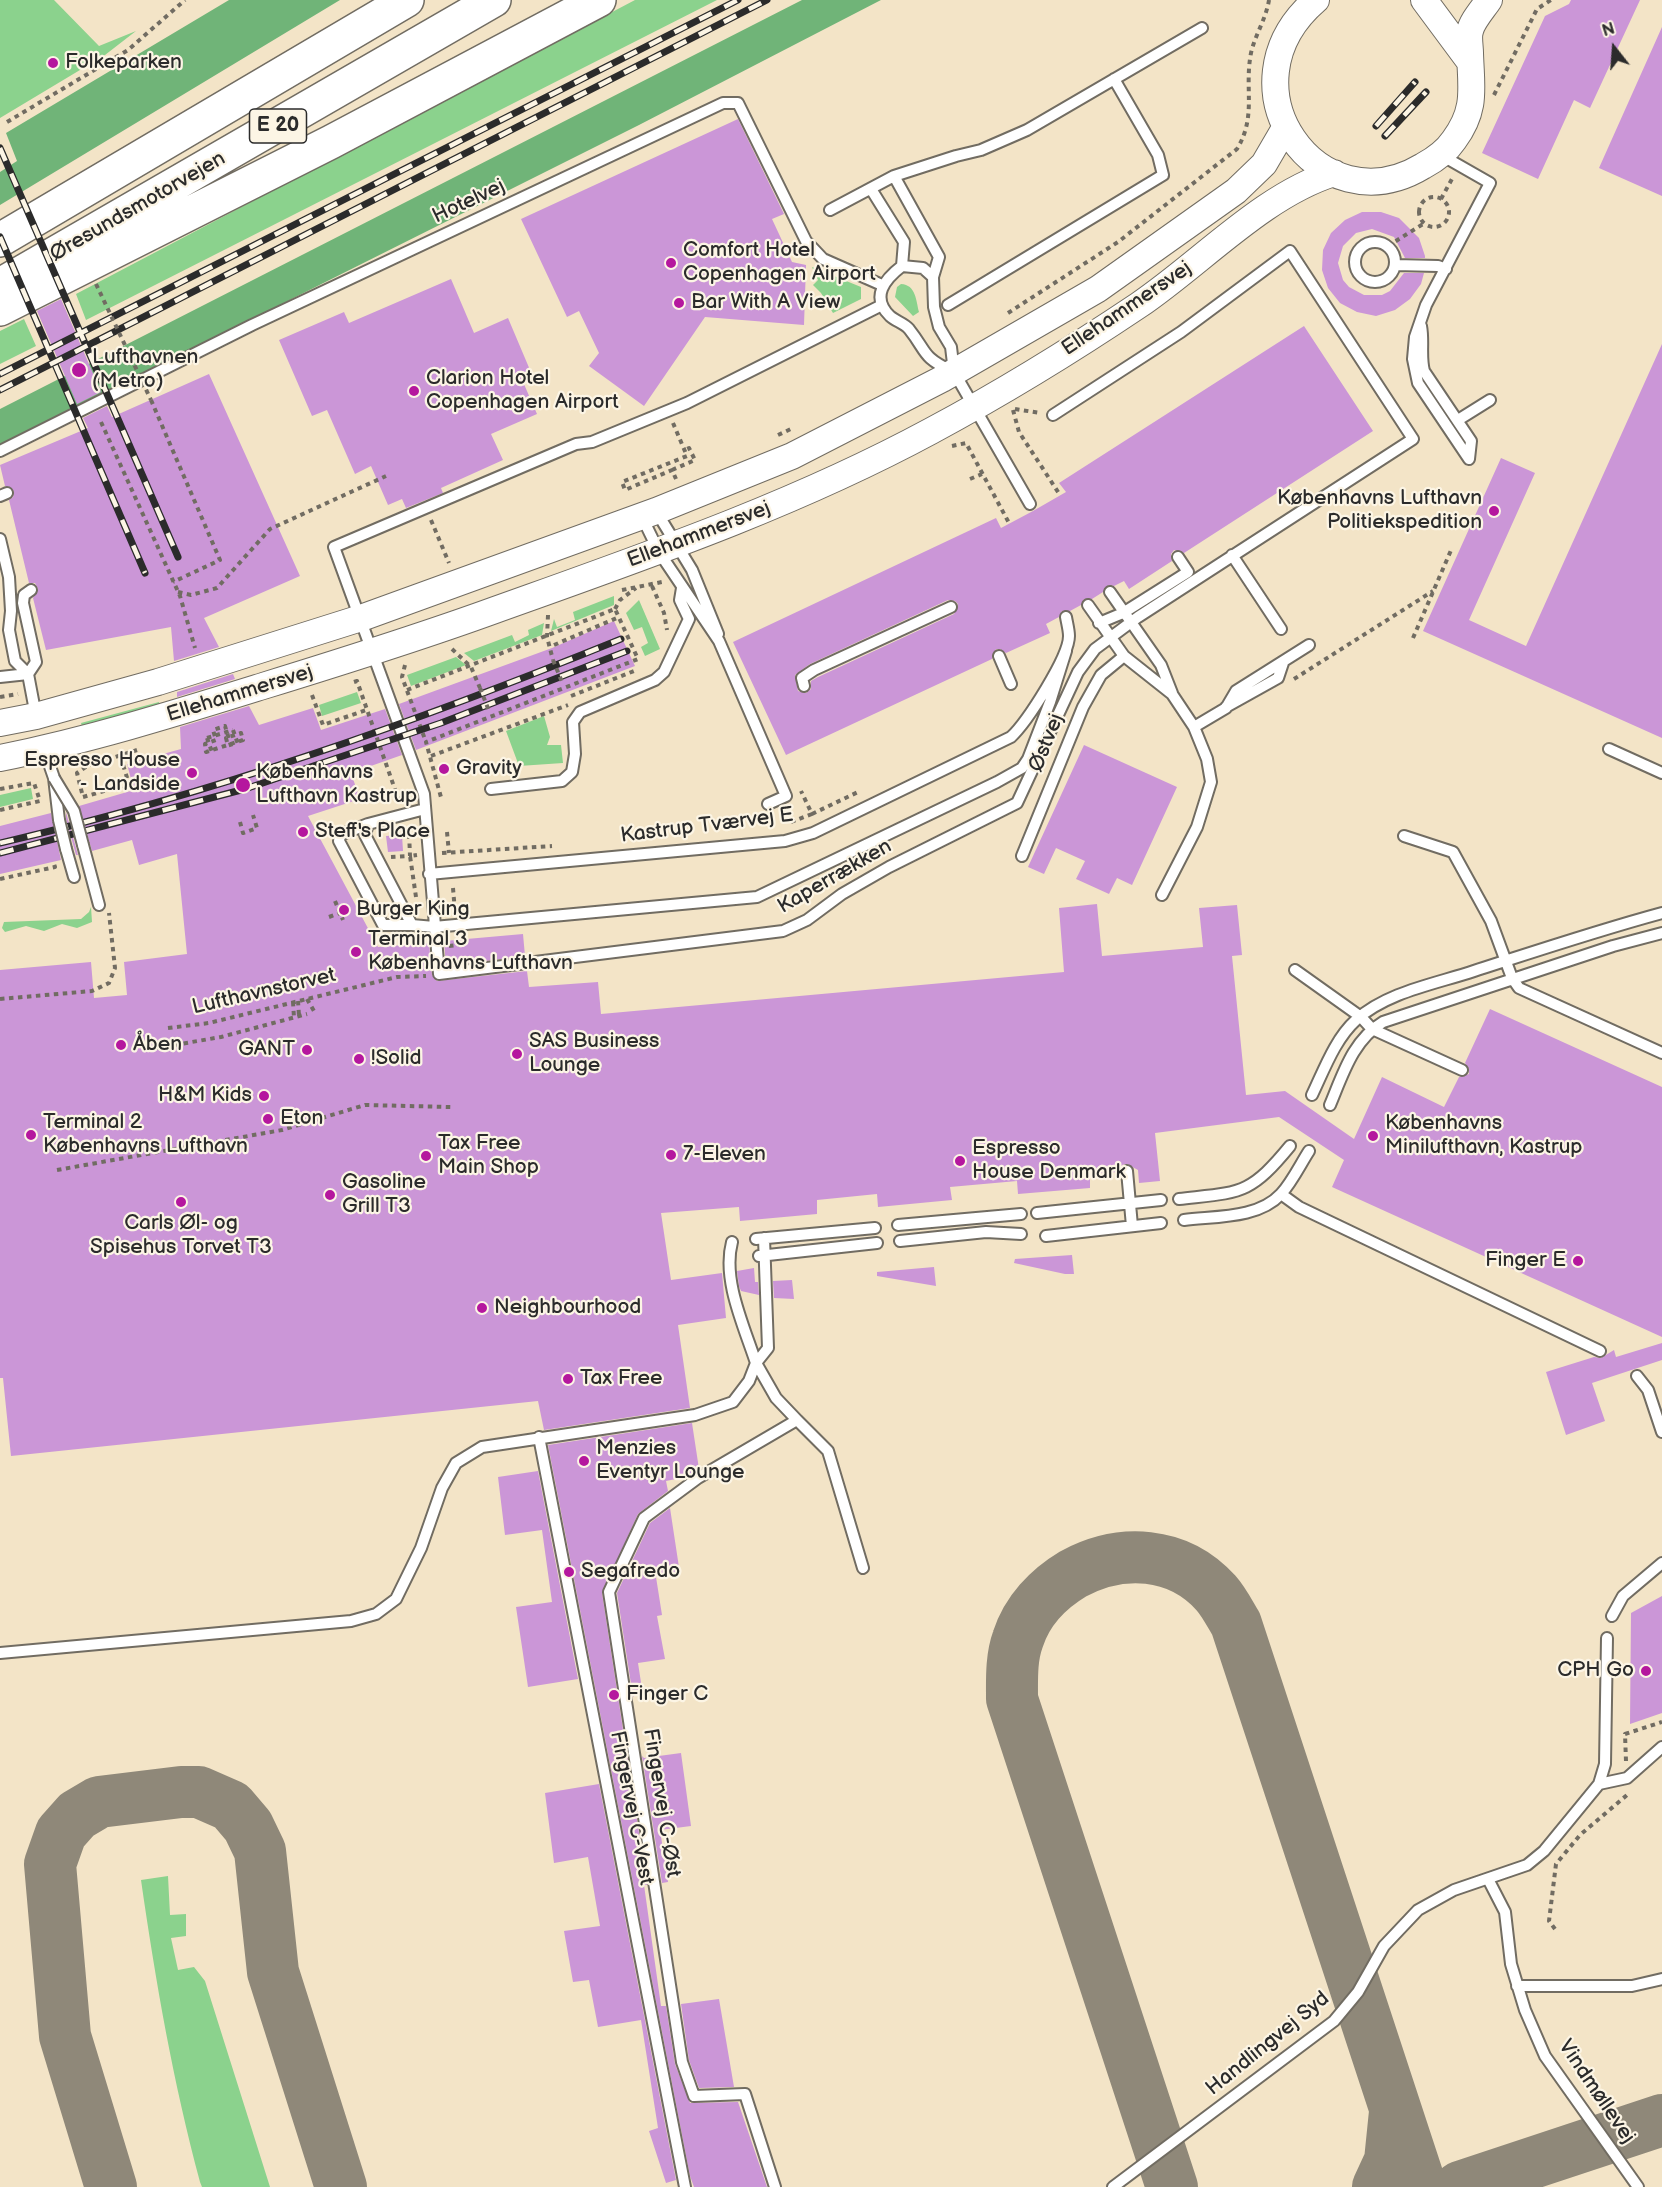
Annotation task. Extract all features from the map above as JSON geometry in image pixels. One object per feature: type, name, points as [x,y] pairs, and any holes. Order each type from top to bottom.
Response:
[{"type":"highway","points":[[363,24],[397,0]]},
{"type":"highway","name":"Øresundsmotorvejen","points":[[0,240],[406,0]]},
{"type":"highway","name":"Øresundsmotorvejen","points":[[0,285],[494,0]]},
{"type":"highway","points":[[0,309],[331,142],[599,0]]},
{"type":"street","points":[[1305,4],[1280,48],[1275,68],[1276,98],[1285,128],[1314,162],[1334,173],[1358,180],[1384,181],[1409,175],[1450,160],[1455,139],[1468,115],[1473,89],[1470,30],[1489,0]]},
{"type":"street","points":[[1428,1],[1470,62]]},
{"type":"street","name":"Ellehammersvej","points":[[0,723],[36,716],[158,682],[361,618],[649,514],[792,456],[954,372],[1098,289],[1236,191],[1264,164],[1285,128]]},
{"type":"street","name":"Ellehammersvej","points":[[0,758],[134,727],[373,653],[667,548],[822,487],[974,407],[1141,303],[1278,200],[1308,181],[1334,173]]},
{"type":"street","points":[[36,716],[44,749]]},
{"type":"lane","points":[[830,210],[894,176],[990,146],[1027,130],[1202,28]]},
{"type":"lane","points":[[948,304],[1163,175],[1158,155],[1114,79]]},
{"type":"lane","name":"Hotelvej","points":[[0,451],[252,325],[723,103],[738,103],[762,137],[806,240],[823,260],[882,285]]},
{"type":"lane","points":[[1421,326],[1424,340],[1422,360],[1425,371],[1471,441],[1468,459],[1418,383],[1413,359],[1415,337],[1421,326],[1426,305],[1490,183],[1450,160]]},
{"type":"lane","points":[[894,176],[939,257],[933,278],[936,317],[951,347],[954,372],[1030,504]]},
{"type":"lane","points":[[871,189],[904,242],[902,266],[882,285],[880,295],[882,305],[890,317],[908,328],[928,360],[954,372]]},
{"type":"lane","points":[[1379,242],[1388,246],[1394,255],[1395,266],[1390,275],[1381,280],[1371,281],[1362,277],[1356,268],[1355,258],[1360,248],[1369,243],[1379,242]]},
{"type":"lane","points":[[1053,415],[1181,332],[1290,251],[1413,439],[1196,579],[1127,617],[1099,623]]},
{"type":"lane","points":[[902,266],[923,268],[933,278]]},
{"type":"lane","points":[[1395,266],[1438,266],[1446,269]]},
{"type":"lane","points":[[439,974],[424,794],[334,547],[576,444],[592,442],[668,411],[882,305]]},
{"type":"lane","points":[[1458,420],[1490,400]]},
{"type":"lane","points":[[649,514],[667,548],[682,588],[719,640],[786,796],[768,804]]},
{"type":"lane","points":[[649,514],[667,548],[692,570],[717,627],[719,640]]},
{"type":"lane","points":[[0,539],[9,577],[11,611],[9,630],[15,661],[28,674],[36,716]]},
{"type":"lane","points":[[1232,555],[1281,629]]},
{"type":"lane","points":[[1127,617],[1188,572],[1178,557]]},
{"type":"lane","points":[[491,789],[562,781],[572,772],[575,754],[573,722],[580,712],[655,680],[664,672],[689,619],[680,600],[682,588]]},
{"type":"lane","points":[[28,674],[36,662],[22,603],[24,595],[31,590]]},
{"type":"lane","points":[[1110,592],[1161,666],[1172,694],[1194,727],[1207,759],[1211,782],[1197,827],[1162,895]]},
{"type":"lane","points":[[1088,605],[1108,638],[1124,656],[1172,694]]},
{"type":"lane","points":[[804,686],[802,678],[814,670],[951,607]]},
{"type":"lane","name":"Kastrup Tværvej E","points":[[429,874],[785,841],[813,832],[1011,737],[1023,725],[1066,651],[1069,636],[1066,617]]},
{"type":"lane","name":"Kaperrækken","points":[[439,974],[783,931],[807,920],[842,894],[889,867],[1017,803],[1078,672],[1095,649],[1127,617]]},
{"type":"lane","points":[[1194,727],[1278,678],[1283,663],[1309,645]]},
{"type":"lane","name":"Kaperrækken","points":[[425,809],[368,824],[340,835],[339,841],[383,925],[416,925],[435,931],[757,897],[1022,768],[1050,702],[1066,651]]},
{"type":"lane","points":[[999,656],[1011,684]]},
{"type":"lane","name":"Østvej","points":[[1022,856],[1083,707],[1101,675],[1124,656]]},
{"type":"lane","points":[[0,677],[28,674]]},
{"type":"lane","points":[[44,749],[54,778],[74,811],[99,905]]},
{"type":"lane","points":[[1609,749],[1662,772]]},
{"type":"lane","points":[[54,778],[57,814],[74,877]]},
{"type":"lane","points":[[368,824],[365,836],[416,925]]},
{"type":"lane","points":[[1404,836],[1453,852],[1491,921],[1512,978],[1519,988],[1662,1053]]},
{"type":"lane","points":[[1312,1095],[1337,1045],[1361,1017],[1374,1007],[1402,994],[1506,960],[1662,913]]},
{"type":"lane","points":[[1330,1105],[1351,1054],[1372,1029],[1408,1012],[1613,945],[1662,933]]},
{"type":"lane","points":[[1295,970],[1361,1017],[1372,1029],[1462,1070]]},
{"type":"lane","points":[[1179,1199],[1236,1192],[1254,1184],[1290,1146]]},
{"type":"lane","points":[[1184,1220],[1247,1213],[1281,1194],[1309,1151]]},
{"type":"lane","points":[[1126,1171],[1132,1226]]},
{"type":"lane","points":[[1281,1194],[1299,1207],[1600,1351]]},
{"type":"lane","points":[[1037,1213],[1161,1200]]},
{"type":"lane","points":[[898,1226],[1021,1214]]},
{"type":"lane","points":[[1046,1236],[1161,1223]]},
{"type":"lane","points":[[0,1653],[351,1621],[376,1614],[396,1599],[421,1548],[442,1488],[456,1463],[482,1447],[695,1414],[733,1402],[749,1381],[756,1363],[768,1348],[760,1238],[875,1228]]},
{"type":"lane","points":[[900,1241],[986,1232],[1021,1234]]},
{"type":"lane","points":[[732,1242],[728,1259],[739,1311],[756,1363],[776,1398],[828,1451],[863,1568]]},
{"type":"lane","points":[[762,1255],[877,1244]]},
{"type":"lane","points":[[1637,1376],[1648,1390],[1662,1432]]},
{"type":"lane","name":"Fingervej C-Øst","points":[[775,2187],[745,2094],[694,2096],[682,2062],[609,1592],[644,1518],[698,1478],[797,1420]]},
{"type":"lane","name":"Fingervej C-Vest","points":[[539,1437],[685,2187]]},
{"type":"lane","points":[[1612,1616],[1623,1596],[1662,1563]]},
{"type":"lane","points":[[1607,1638],[1605,1764],[1599,1784],[1627,1779],[1662,1747]]},
{"type":"lane","name":"Handlingvej Syd","points":[[1113,2187],[1334,2021],[1358,1992],[1384,1946],[1418,1910],[1454,1890],[1527,1865],[1544,1851],[1599,1784]]},
{"type":"lane","name":"Vindmøllevej","points":[[1488,1879],[1505,1912],[1510,1964],[1545,2056],[1638,2187]]},
{"type":"lane","points":[[1517,1986],[1632,1986],[1662,1979]]},
{"type":"path","points":[[7,122],[128,50],[185,0]]},
{"type":"path","points":[[1007,313],[1118,242],[1238,150],[1250,118],[1251,53],[1267,14],[1269,0]]},
{"type":"path","points":[[1490,102],[1537,9],[1551,0]]},
{"type":"path","points":[[1441,199],[1450,183],[1450,160]]},
{"type":"path","points":[[1440,182],[1450,183]]},
{"type":"path","points":[[1388,246],[1424,224],[1437,228],[1445,223],[1449,210],[1441,199],[1431,197],[1423,202],[1419,210],[1424,224]]},
{"type":"path","points":[[96,284],[151,400],[220,560],[173,582]]},
{"type":"path","points":[[1053,415],[1013,406],[1012,415],[1019,432],[1060,495]]},
{"type":"path","points":[[668,411],[684,450],[687,456],[622,482],[625,490],[694,460],[689,448],[684,450]]},
{"type":"path","points":[[101,422],[178,592],[199,659]]},
{"type":"path","points":[[769,439],[800,425]]},
{"type":"path","points":[[947,447],[966,443],[1009,523]]},
{"type":"path","points":[[672,470],[676,480]]},
{"type":"path","points":[[970,479],[982,474]]},
{"type":"path","points":[[665,484],[686,475]]},
{"type":"path","points":[[178,592],[191,595],[217,588],[270,529],[386,476]]},
{"type":"path","points":[[439,541],[450,564]]},
{"type":"path","points":[[1413,638],[1452,548]]},
{"type":"path","points":[[439,568],[460,560]]},
{"type":"path","points":[[652,586],[664,613],[667,634]]},
{"type":"path","points":[[407,690],[615,609],[620,600],[636,588]]},
{"type":"path","points":[[1289,681],[1433,591]]},
{"type":"path","points":[[571,696],[642,668],[615,609]]},
{"type":"path","points":[[548,615],[547,637],[553,660],[565,688]]},
{"type":"path","points":[[554,645],[619,617]]},
{"type":"path","points":[[451,649],[471,667],[492,717]]},
{"type":"path","points":[[190,655],[201,651]]},
{"type":"path","points":[[426,742],[638,659]]},
{"type":"path","points":[[405,665],[402,677],[431,756],[442,801]]},
{"type":"path","points":[[625,682],[635,677]]},
{"type":"path","points":[[357,681],[399,799],[398,831],[409,832],[416,925]]},
{"type":"path","points":[[312,695],[322,725],[366,710]]},
{"type":"path","points":[[431,756],[577,703]]},
{"type":"path","points":[[227,742],[226,738],[234,736],[241,733],[243,740],[234,743],[225,746],[206,752],[204,744],[216,740],[213,730],[225,726],[228,737],[230,743],[232,749]]},
{"type":"path","points":[[213,755],[207,738],[233,730],[239,747]]},
{"type":"path","points":[[83,797],[129,784],[120,755]]},
{"type":"path","points":[[85,805],[77,773],[87,766]]},
{"type":"path","points":[[796,782],[812,814]]},
{"type":"path","points":[[0,789],[34,783],[40,801],[0,810]]},
{"type":"path","points":[[783,825],[864,790]]},
{"type":"path","points":[[240,822],[243,833],[257,828],[253,815]]},
{"type":"path","points":[[447,832],[449,854]]},
{"type":"path","points":[[385,857],[564,845]]},
{"type":"path","points":[[0,879],[55,867],[53,859]]},
{"type":"path","points":[[453,888],[455,910]]},
{"type":"path","points":[[335,901],[343,920]]},
{"type":"path","points":[[329,916],[340,912]]},
{"type":"path","points":[[422,967],[422,976]]},
{"type":"path","name":"Lufthavnstorvet","points":[[168,1028],[209,1023],[398,977],[439,974]]},
{"type":"path","points":[[0,999],[92,991],[109,982]]},
{"type":"path","points":[[307,999],[314,1011]]},
{"type":"path","points":[[296,1001],[297,1017]]},
{"type":"path","points":[[157,1048],[221,1037],[307,1014]]},
{"type":"path","points":[[57,1170],[282,1130],[365,1105],[451,1107]]},
{"type":"path","points":[[1555,1929],[1549,1921],[1556,1864],[1580,1834],[1627,1795],[1625,1734],[1662,1722]]},
{"type":"green space","points":[[0,0],[54,0],[99,46],[136,31],[105,55],[0,118]]},
{"type":"green space","points":[[229,0],[340,0],[0,205],[0,172],[17,161],[6,133]]},
{"type":"green space","points":[[635,0],[717,0],[86,320],[76,294]]},
{"type":"green space","points":[[802,0],[881,0],[639,125],[0,445],[0,409]]},
{"type":"green space","points":[[812,267],[861,287],[861,299],[833,313],[821,293],[813,285],[818,280]]},
{"type":"green space","points":[[901,284],[910,287],[914,294],[919,312],[913,316],[895,297],[897,287]]},
{"type":"green space","points":[[24,319],[36,346],[0,364],[0,331]]},
{"type":"green space","points":[[614,596],[614,605],[551,631],[554,619],[557,627],[575,620],[573,612]]},
{"type":"green space","points":[[639,600],[660,649],[645,656],[641,647],[648,643],[642,627],[634,630],[626,613]]},
{"type":"green space","points":[[544,623],[542,635],[474,661],[464,653],[512,635],[515,642],[529,635],[528,630]]},
{"type":"green space","points":[[456,657],[466,665],[411,686],[407,675]]},
{"type":"green space","points":[[357,692],[361,703],[322,716],[319,705]]},
{"type":"green space","points":[[159,702],[160,708],[83,730],[81,723]]},
{"type":"green space","points":[[544,716],[550,737],[547,745],[561,745],[563,763],[519,766],[506,731]]},
{"type":"green space","points":[[31,788],[33,799],[0,807],[0,795]]},
{"type":"green space","points":[[91,907],[92,922],[77,928],[62,924],[44,931],[26,926],[5,932],[2,928],[4,922],[81,919]]},
{"type":"green space","points":[[168,1876],[170,1915],[186,1914],[186,1936],[171,1938],[178,1970],[194,1967],[205,1981],[270,2187],[202,2187],[200,2182],[166,2032],[141,1880]]},
{"type":"building","points":[[1571,0],[1640,0],[1590,108],[1574,100],[1538,179],[1482,153],[1545,16],[1569,4]]},
{"type":"building","points":[[1662,27],[1662,196],[1599,168]]},
{"type":"building","name":"Comfort Hotel Copenhagen Airport","points":[[738,119],[784,214],[772,219],[792,262],[806,265],[804,325],[705,317],[644,406],[589,366],[599,353],[579,311],[567,317],[521,219]]},
{"type":"building","points":[[1362,212],[1381,212],[1399,218],[1419,238],[1425,256],[1425,258],[1405,258],[1394,237],[1372,229],[1356,233],[1343,246],[1338,263],[1343,280],[1349,287],[1364,295],[1382,295],[1390,291],[1404,273],[1424,273],[1421,284],[1410,299],[1395,310],[1376,316],[1357,312],[1340,303],[1328,288],[1322,270],[1323,250],[1331,233],[1345,220]]},
{"type":"building","name":"Clarion Hotel Copenhagen Airport","points":[[451,279],[474,333],[508,318],[530,370],[520,375],[537,414],[491,434],[503,460],[441,488],[443,493],[406,508],[402,499],[388,505],[371,466],[355,474],[327,410],[312,416],[279,340],[344,312],[349,323]]},
{"type":"building","points":[[61,299],[101,392],[77,404],[37,311]]},
{"type":"building","points":[[1304,326],[1373,431],[1184,553],[1174,550],[1171,554],[1172,561],[1129,589],[1124,581],[1114,586],[1109,585],[1092,599],[1084,599],[1081,605],[1070,611],[1062,611],[1059,617],[1046,624],[1050,633],[1006,653],[996,649],[992,659],[786,755],[733,642],[996,518],[1001,528],[1066,492],[1059,483]],"holes":[[[948,600],[958,604],[954,614],[818,677],[811,681],[811,689],[806,693],[798,691],[795,675],[810,664]]]},
{"type":"building","points":[[1662,344],[1662,738],[1423,631],[1501,458],[1535,473],[1469,620],[1526,646]]},
{"type":"building","points":[[209,374],[300,576],[204,618],[219,647],[174,661],[171,627],[46,650],[33,598],[38,589],[35,583],[29,583],[9,500],[13,497],[14,491],[5,486],[0,465],[88,428],[83,418],[107,406],[112,417]]},
{"type":"building","points":[[614,621],[635,666],[416,750],[399,704],[552,648]]},
{"type":"building","points":[[233,674],[235,679],[177,697],[177,692]]},
{"type":"building","points":[[249,706],[259,725],[313,708],[321,730],[385,709],[402,755],[351,773],[360,799],[308,816],[378,947],[429,943],[432,975],[437,981],[527,971],[529,987],[598,982],[601,1014],[1064,972],[1059,908],[1097,904],[1102,956],[1203,947],[1199,908],[1237,905],[1242,955],[1232,956],[1246,1095],[1285,1091],[1354,1139],[1382,1077],[1444,1107],[1459,1077],[1469,1074],[1465,1063],[1490,1009],[1662,1087],[1662,1337],[1332,1187],[1344,1160],[1279,1117],[1155,1133],[1160,1181],[1139,1183],[1138,1170],[1127,1164],[1122,1165],[1120,1172],[1090,1174],[1090,1188],[1018,1194],[1017,1181],[950,1187],[952,1200],[878,1207],[877,1194],[817,1200],[817,1214],[740,1221],[739,1207],[661,1213],[671,1280],[722,1273],[726,1318],[678,1325],[690,1408],[544,1430],[538,1401],[11,1456],[3,1378],[0,1378],[0,970],[91,962],[94,998],[127,995],[124,962],[187,954],[177,854],[139,865],[132,840],[92,851],[79,806],[134,790],[127,764],[181,749],[180,727]]},
{"type":"building","points":[[1084,745],[1177,787],[1132,885],[1117,878],[1109,894],[1076,879],[1085,861],[1056,848],[1044,874],[1028,867]]},
{"type":"building","points":[[66,812],[78,855],[76,855]]},
{"type":"building","points":[[51,813],[61,860],[0,874],[0,826]]},
{"type":"building","points":[[402,835],[403,851],[388,852],[386,836]]},
{"type":"building","points":[[523,934],[525,956],[446,966],[444,941]]},
{"type":"building","points":[[1072,1255],[1074,1274],[1014,1263],[1015,1259]]},
{"type":"building","points":[[934,1267],[936,1286],[877,1276],[877,1272]]},
{"type":"building","points":[[754,1268],[759,1295],[741,1291],[739,1286],[737,1271]]},
{"type":"building","points":[[792,1280],[794,1299],[774,1298],[773,1281]]},
{"type":"building","points":[[1662,1343],[1662,1360],[1592,1383],[1605,1421],[1566,1435],[1546,1372],[1594,1357],[1601,1358],[1614,1350],[1616,1357]]},
{"type":"building","points":[[692,1423],[699,1469],[686,1477],[666,1481],[668,1491],[638,1514],[602,1593],[647,1885],[644,1885],[661,2006],[666,2006],[675,2064],[690,2103],[738,2102],[767,2187],[694,2187],[690,2176],[548,1445]]},
{"type":"building","points":[[538,1471],[578,1679],[528,1687],[516,1607],[552,1602],[542,1530],[505,1535],[498,1477]]},
{"type":"building","points":[[670,1508],[680,1574],[656,1577],[662,1615],[657,1616],[665,1659],[638,1663],[642,1689],[633,1697],[617,1593],[650,1523]]},
{"type":"building","name":"CPH Go","points":[[1662,1596],[1662,1713],[1630,1724],[1631,1613]]},
{"type":"building","points":[[681,1753],[691,1826],[660,1830],[668,1882],[662,1883],[642,1756],[644,1758]]},
{"type":"building","points":[[599,1784],[676,2180],[666,2183],[649,2131],[658,2128],[641,2020],[598,2027],[589,1980],[573,1982],[564,1931],[600,1926],[588,1857],[554,1863],[545,1793]]},
{"type":"building","points":[[719,1999],[734,2087],[699,2088],[689,2060],[681,2004]]},
{"type":"taxiway","points":[[1172,2187],[1012,1699],[1012,1669],[1016,1646],[1027,1619],[1039,1602],[1073,1574],[1110,1560],[1129,1558],[1148,1558],[1167,1562],[1201,1579],[1216,1593],[1236,1624],[1421,2187]]},
{"type":"taxiway","points":[[111,2187],[65,2036],[50,1864],[61,1833],[77,1815],[99,1802],[181,1792],[199,1792],[231,1806],[248,1826],[260,1851],[273,1972],[341,2187]]},
{"type":"taxiway","points":[[1378,2187],[1390,2161],[1395,2112]]},
{"type":"taxiway","points":[[1460,2187],[1662,2120]]},
{"type":"railway","points":[[0,374],[738,0]]},
{"type":"railway","points":[[0,390],[767,0]]},
{"type":"railway","points":[[1376,126],[1415,82]]},
{"type":"railway","points":[[1385,136],[1426,92]]},
{"type":"railway","points":[[0,148],[178,557]]},
{"type":"railway","points":[[0,237],[145,573]]},
{"type":"railway","points":[[0,843],[80,824],[237,779],[469,699],[621,639]]},
{"type":"railway","points":[[0,853],[245,789],[441,723],[627,651]]},
{"type":"place","name":"Folkeparken","points":[[53,63]]},
{"type":"place","name":"Comfort Hotel Copenhagen Airport","points":[[671,263]]},
{"type":"place","name":"Bar With A View","points":[[679,303]]},
{"type":"place","name":"Lufthavnen (Metro)","points":[[79,370]]},
{"type":"place","name":"Clarion Hotel Copenhagen Airport","points":[[414,391]]},
{"type":"place","name":"Københavns Lufthavn Politiekspedition","points":[[1494,511]]},
{"type":"place","name":"Gravity","points":[[444,769]]},
{"type":"place","name":"Espresso House - Landside","points":[[192,773]]},
{"type":"place","name":"Københavns Lufthavn Kastrup","points":[[243,785]]},
{"type":"place","name":"Steff's Place","points":[[303,832]]},
{"type":"place","name":"Burger King","points":[[344,910]]},
{"type":"place","name":"Terminal 3 Københavns Lufthavn","points":[[356,952]]},
{"type":"place","name":"Åben","points":[[121,1045]]},
{"type":"place","name":"GANT","points":[[307,1050]]},
{"type":"place","name":"SAS Business Lounge","points":[[517,1054]]},
{"type":"place","name":"!Solid","points":[[359,1059]]},
{"type":"place","name":"H&M Kids","points":[[264,1096]]},
{"type":"place","name":"Eton","points":[[268,1119]]},
{"type":"place","name":"Terminal 2 Københavns Lufthavn","points":[[31,1135]]},
{"type":"place","name":"Københavns Minilufthavn, Kastrup","points":[[1373,1136]]},
{"type":"place","name":"7-Eleven","points":[[671,1155]]},
{"type":"place","name":"Tax Free Main Shop","points":[[426,1156]]},
{"type":"place","name":"Espresso House Denmark","points":[[960,1161]]},
{"type":"place","name":"Gasoline Grill T3","points":[[330,1195]]},
{"type":"place","name":"Carls Øl- og Spisehus Torvet T3","points":[[181,1202]]},
{"type":"place","name":"Finger E","points":[[1578,1261]]},
{"type":"place","name":"Neighbourhood","points":[[482,1308]]},
{"type":"place","name":"Tax Free","points":[[568,1379]]},
{"type":"place","name":"Menzies Eventyr Lounge","points":[[584,1461]]},
{"type":"place","name":"Segafredo","points":[[569,1572]]},
{"type":"place","name":"CPH Go","points":[[1646,1671]]},
{"type":"place","name":"Finger C","points":[[614,1695]]}]
